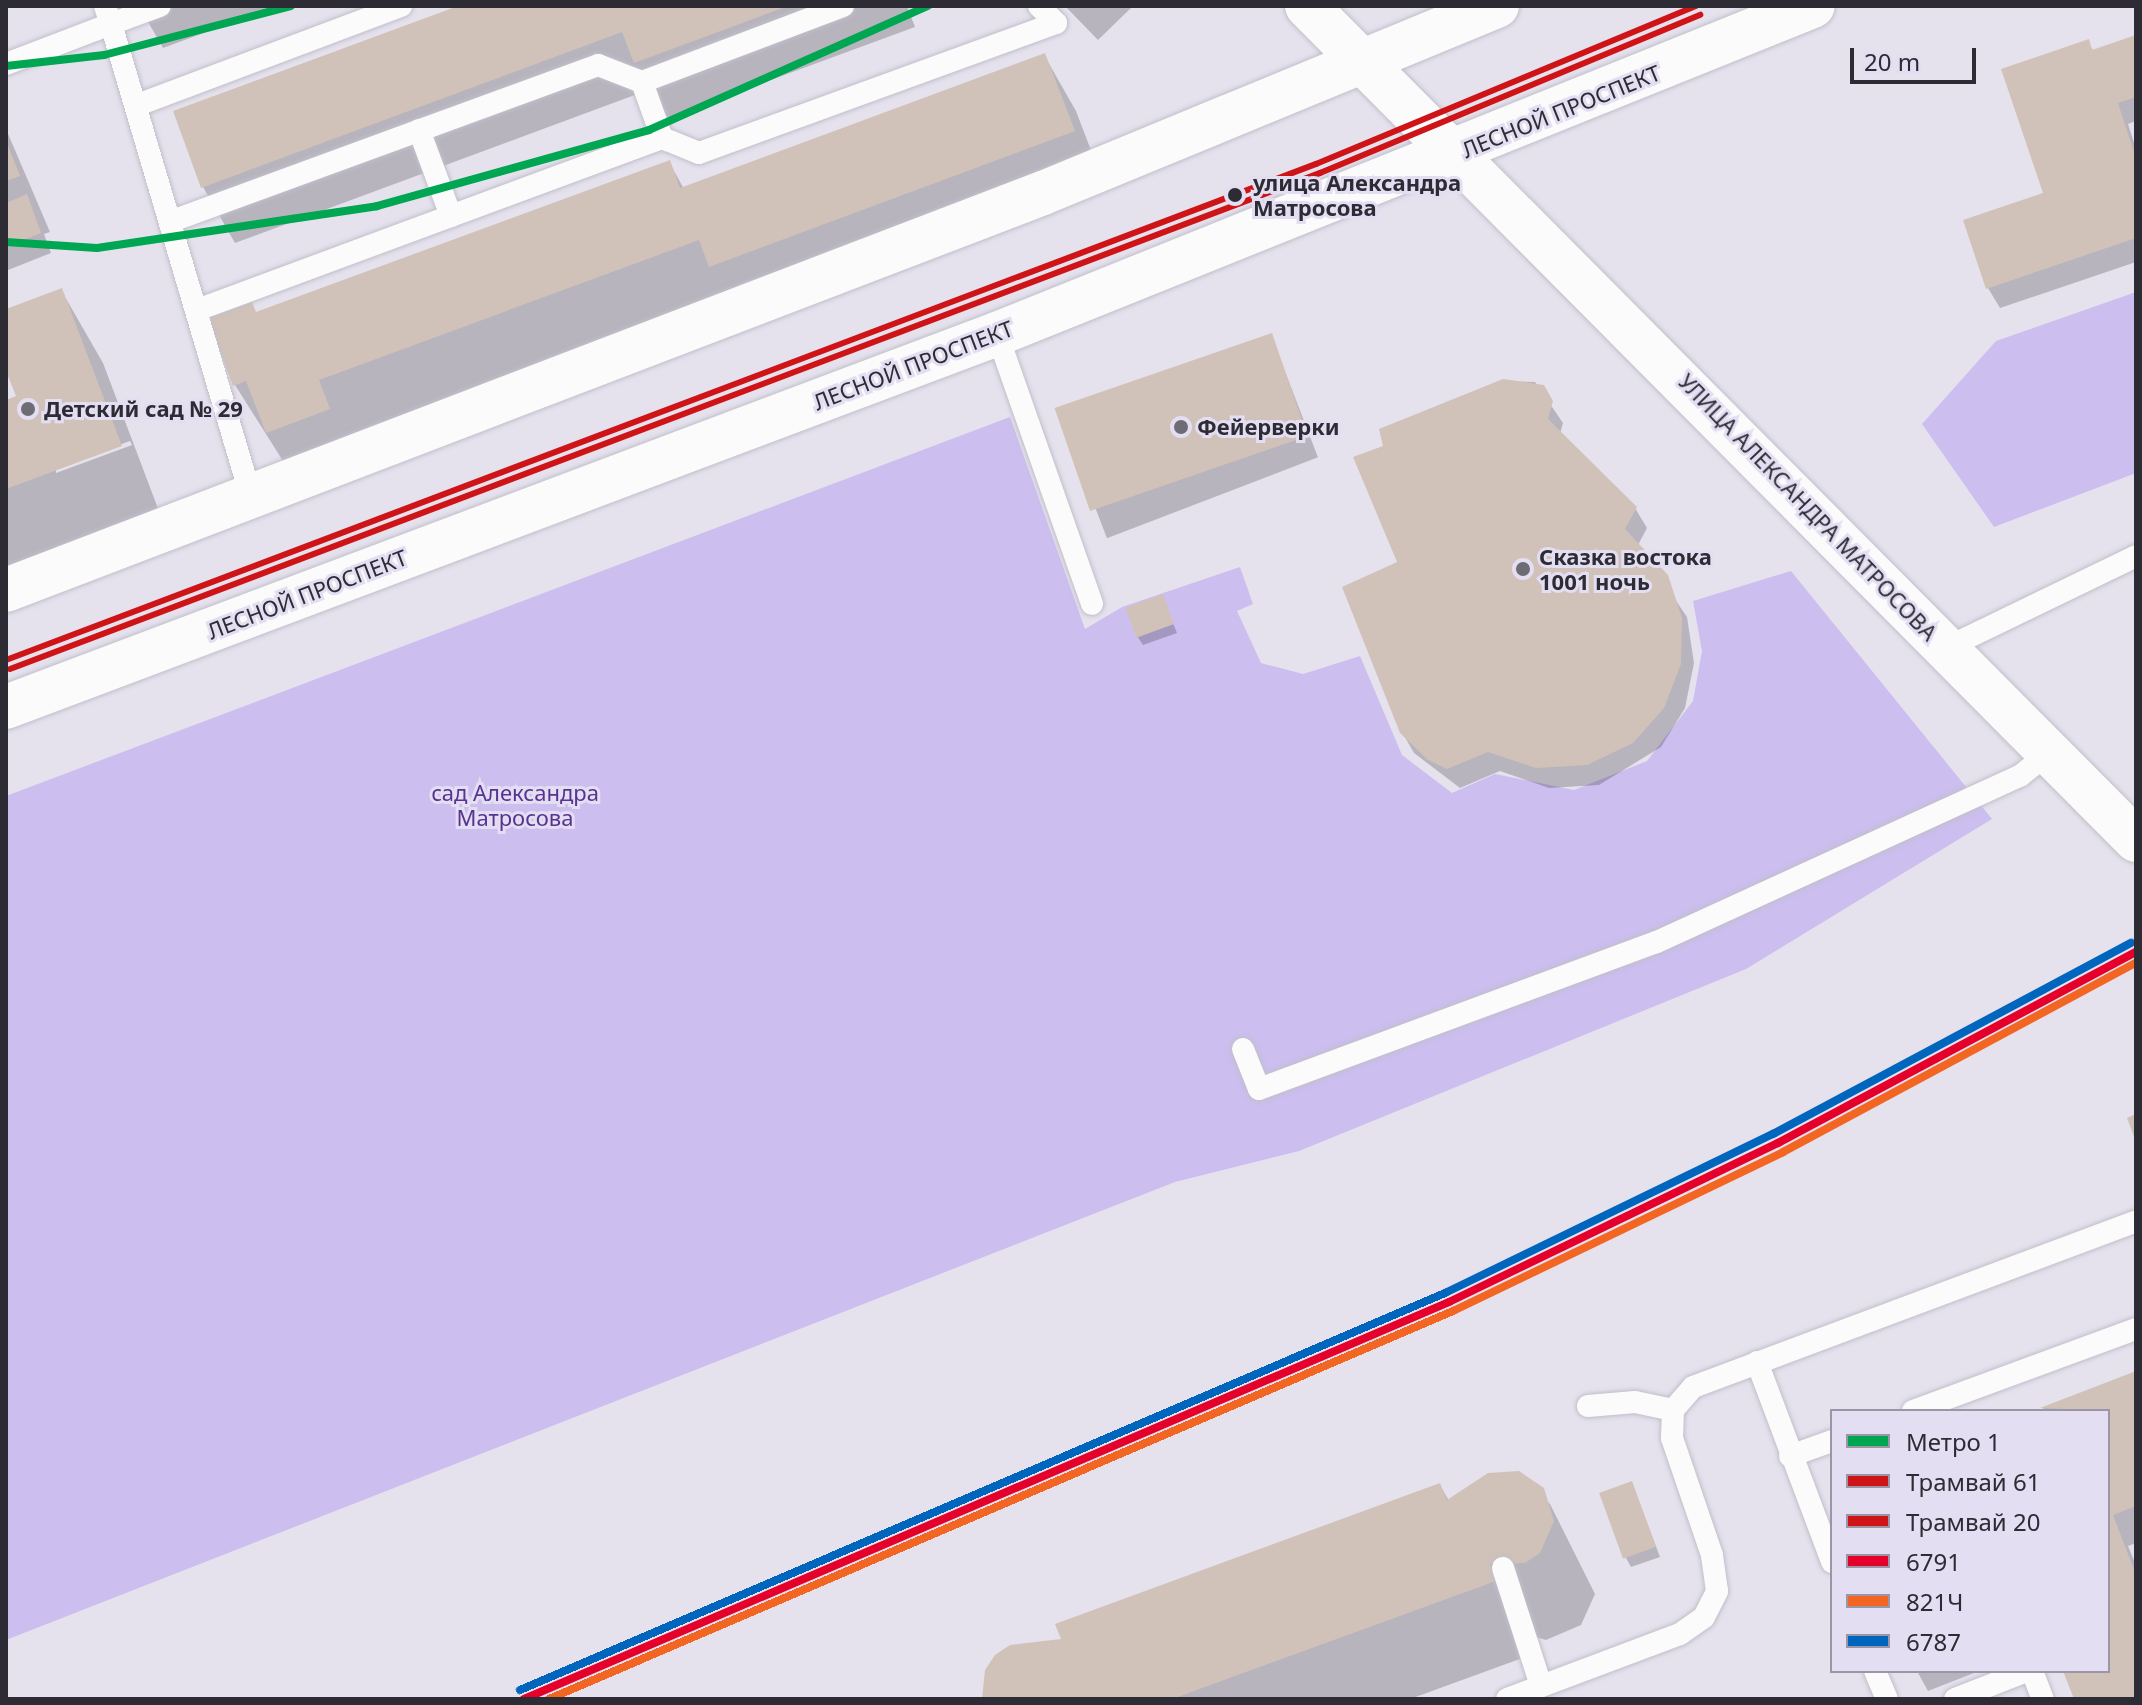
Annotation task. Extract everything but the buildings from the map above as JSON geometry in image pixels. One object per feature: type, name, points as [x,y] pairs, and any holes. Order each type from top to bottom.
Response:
[{"type":"main road","name":"УЛИЦА АЛЕКСАНДРА МАТРОСОВА","points":[[1307,6],[1459,153],[2136,840]]},
{"type":"main road","points":[[6,590],[1363,62],[1497,6]]},
{"type":"main road","name":"ЛЕСНОЙ ПРОСПЕКТ","points":[[6,707],[997,334],[1459,153],[1813,6]]},
{"type":"lane","points":[[6,64],[108,15],[160,6]]},
{"type":"lane","points":[[140,104],[375,11],[401,6]]},
{"type":"lane","points":[[172,221],[598,65],[642,82],[843,6]]},
{"type":"lane","points":[[197,310],[662,138],[699,153],[1056,23],[1039,6]]},
{"type":"lane","points":[[108,15],[140,104],[251,497]]},
{"type":"lane","points":[[642,82],[662,138]]},
{"type":"lane","points":[[419,130],[451,216]]},
{"type":"lane","points":[[997,334],[1092,604]]},
{"type":"lane","points":[[1946,648],[2136,556]]},
{"type":"lane","points":[[1243,1049],[1259,1089],[1657,942],[2020,776],[2048,753]]},
{"type":"lane","points":[[1507,1699],[1680,1634],[1704,1617],[1717,1591],[1672,1438],[1673,1410],[1693,1387],[2136,1221]]},
{"type":"lane","points":[[1918,1409],[2136,1329]]},
{"type":"lane","points":[[1757,1362],[1830,1557]]},
{"type":"lane","points":[[1588,1406],[1635,1402],[1673,1410]]},
{"type":"lane","points":[[1790,1456],[1830,1442]]},
{"type":"lane","points":[[1503,1568],[1541,1686]]},
{"type":"lane","points":[[1876,1673],[1887,1699]]},
{"type":"lane","points":[[1955,1699],[2024,1673]]},
{"type":"lane","points":[[2030,1673],[2043,1699]]},
{"type":"green space","points":[[2136,292],[2136,473],[1994,527],[1922,424],[1996,341]]},
{"type":"green space","name":"cад Александра Матросова","points":[[1010,417],[1085,629],[1122,607],[1240,567],[1253,604],[1237,611],[1261,663],[1303,674],[1360,656],[1402,755],[1452,793],[1495,774],[1574,790],[1647,761],[1693,701],[1702,651],[1693,601],[1791,571],[1992,819],[1746,969],[1299,1151],[1175,1182],[6,1640],[6,796]]},
{"type":"metro line","name":"1","points":[[6,66],[104,55],[291,6]]},
{"type":"metro line","name":"1","points":[[6,242],[97,248],[377,206],[649,130],[928,6]]},
{"type":"tram line","name":"61","points":[[6,660],[1316,164],[1696,6]]},
{"type":"tram line","name":"20","points":[[10,669],[1320,173],[1700,15]]},
{"type":"transit line","name":"6787","points":[[520,1690],[1445,1293],[1773,1134],[2131,943]]},
{"type":"transit line","name":"6791","points":[[524,1699],[1449,1302],[1778,1143],[2136,952]]},
{"type":"transit line","name":"821Ч","points":[[549,1699],[1453,1311],[1783,1152],[2136,963]]},
{"type":"place","name":"улица Александра Матросова","points":[[1235,195]]},
{"type":"place","name":"Детский сад № 29","points":[[28,409]]},
{"type":"place","name":"Фейерверки","points":[[1181,427]]},
{"type":"place","name":"Сказка востока 1001 ночь","points":[[1523,569]]}]
